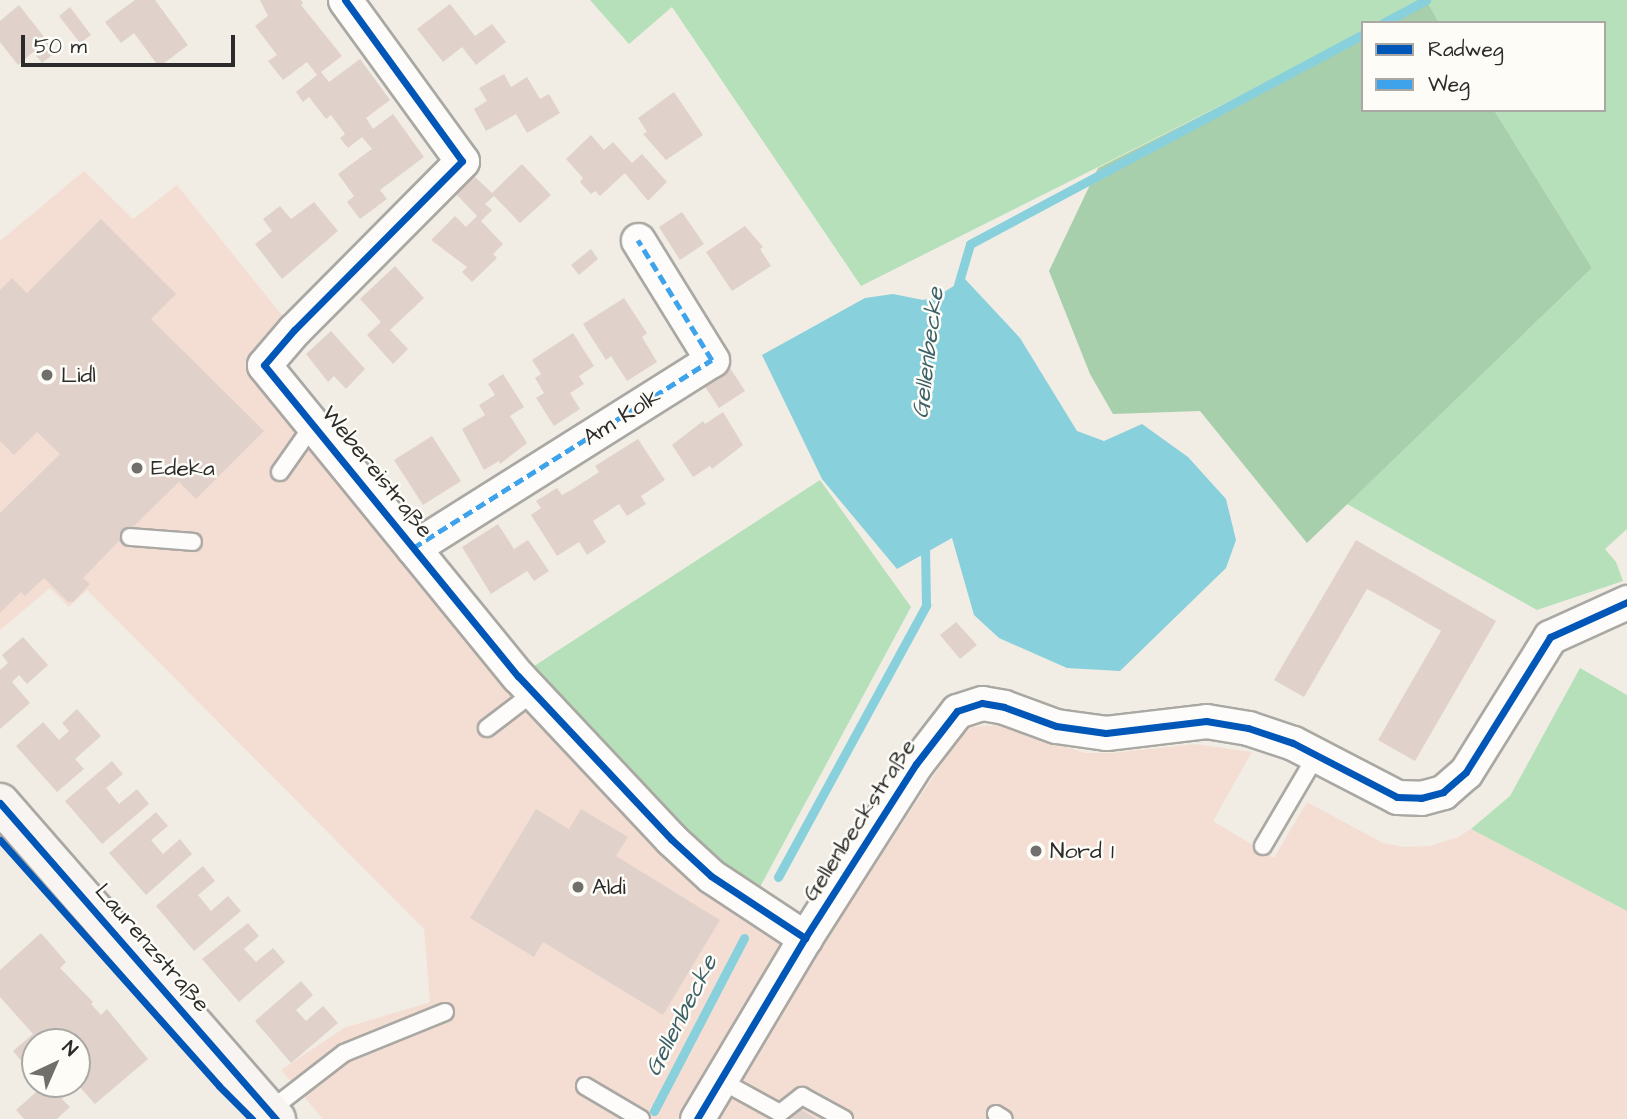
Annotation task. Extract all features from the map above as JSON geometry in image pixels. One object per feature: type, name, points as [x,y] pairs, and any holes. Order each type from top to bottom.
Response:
[{"type":"street","name":"Webereistraße","points":[[345,0],[462,161],[294,330],[264,365],[533,693],[671,839],[711,876],[805,938]]},
{"type":"street","name":"Am Kolk","points":[[413,548],[712,360],[638,240]]},
{"type":"street","name":"Gellenbeckstraße","points":[[697,1119],[805,938],[916,764],[957,712],[982,703],[1004,707],[1056,726],[1106,733],[1206,721],[1248,728],[1293,743],[1397,797],[1421,798],[1443,792],[1466,772],[1550,637],[1627,602]]},
{"type":"street","name":"Laurenzstraße","points":[[0,803],[272,1115]]},
{"type":"lane","points":[[280,472],[313,425]]},
{"type":"lane","points":[[130,537],[193,542]]},
{"type":"lane","points":[[487,728],[533,693]]},
{"type":"lane","points":[[1263,845],[1316,756]]},
{"type":"lane","points":[[272,1115],[344,1054],[445,1012]]},
{"type":"lane","points":[[720,1080],[780,1113],[802,1096],[844,1119]]},
{"type":"lane","points":[[585,1086],[641,1119]]},
{"type":"shaded area","points":[[84,171],[133,219],[177,185],[294,330],[264,365],[671,839],[823,944],[960,736],[972,727],[998,725],[1085,753],[1112,753],[1195,744],[1252,752],[1213,821],[1274,858],[1307,802],[1383,843],[1404,847],[1430,846],[1458,837],[1471,829],[1627,911],[1627,1119],[323,1119],[281,1070],[344,1028],[430,1002],[424,929],[87,590],[69,607],[50,588],[0,630],[0,241]]},
{"type":"green space","points":[[590,0],[1627,0],[1627,529],[1605,549],[1616,562],[1623,581],[1537,610],[1347,504],[1592,268],[1495,112],[1606,112],[1606,21],[1438,21],[1426,2],[1390,21],[1361,21],[1361,35],[861,286],[672,7],[629,44]]},
{"type":"green space","points":[[1427,2],[1438,21],[1390,21]]},
{"type":"green space","points":[[1361,35],[1361,112],[1495,112],[1592,268],[1307,543],[1200,411],[1113,414],[1090,374],[1049,271],[1098,168]]},
{"type":"green space","points":[[820,480],[911,607],[760,887],[706,863],[528,670]]},
{"type":"green space","points":[[1580,668],[1627,695],[1627,911],[1471,829],[1510,796]]},
{"type":"water","points":[[965,279],[1020,338],[1077,431],[1104,441],[1142,424],[1188,457],[1226,499],[1236,540],[1226,568],[1120,671],[1067,668],[999,638],[974,615],[952,538],[897,569],[822,479],[762,355],[865,298],[893,294],[923,300],[936,297]]},
{"type":"building","points":[[135,0],[155,0],[188,45],[159,67],[134,33],[121,43],[105,22]]},
{"type":"building","points":[[260,0],[301,0],[301,5],[342,56],[321,72],[329,82],[360,59],[390,100],[366,118],[373,129],[393,114],[424,157],[380,190],[387,199],[360,219],[347,202],[354,196],[338,174],[372,149],[362,137],[348,148],[340,138],[345,134],[331,115],[326,119],[309,97],[303,102],[296,92],[317,75],[307,62],[283,80],[268,61],[277,55],[255,26],[268,16]]},
{"type":"building","points":[[450,4],[475,36],[492,24],[506,42],[476,65],[462,47],[443,62],[417,29]]},
{"type":"building","points":[[19,5],[56,52],[42,63],[33,52],[18,65],[0,42],[0,21]]},
{"type":"building","points":[[70,7],[91,35],[80,43],[59,16]]},
{"type":"building","points":[[504,74],[511,87],[527,77],[540,99],[549,94],[560,113],[527,133],[516,114],[486,131],[474,109],[487,101],[479,88]]},
{"type":"building","points":[[674,92],[703,135],[666,160],[643,134],[647,132],[638,118]]},
{"type":"building","points":[[591,135],[604,150],[613,142],[632,163],[642,154],[667,182],[648,201],[625,173],[600,196],[595,191],[591,194],[580,182],[583,178],[566,159]]},
{"type":"building","points":[[522,164],[551,195],[520,223],[494,196],[485,204],[492,210],[481,221],[503,244],[493,254],[497,258],[472,282],[462,272],[467,267],[431,240],[455,216],[466,227],[477,216],[456,194],[474,176],[492,193]]},
{"type":"building","points":[[314,202],[338,231],[282,279],[255,244],[272,231],[263,219],[280,206],[291,219]]},
{"type":"building","points":[[682,212],[704,244],[680,260],[659,227]]},
{"type":"building","points":[[101,219],[176,294],[151,319],[264,431],[196,499],[179,482],[134,526],[124,546],[119,541],[83,578],[90,584],[73,602],[68,602],[44,578],[25,596],[21,592],[0,613],[0,513],[60,454],[37,432],[14,455],[0,441],[0,290],[12,278],[27,293]]},
{"type":"building","points":[[745,226],[763,247],[760,249],[771,266],[732,291],[706,252]]},
{"type":"building","points":[[591,249],[598,259],[579,275],[571,265]]},
{"type":"building","points":[[395,266],[424,298],[390,330],[408,349],[393,364],[367,335],[381,322],[360,299]]},
{"type":"building","points":[[624,298],[647,333],[642,337],[657,362],[627,381],[611,356],[606,360],[583,324]]},
{"type":"building","points":[[331,331],[365,369],[346,389],[334,376],[328,382],[306,354]]},
{"type":"building","points":[[573,333],[594,366],[579,376],[584,384],[570,393],[580,409],[554,426],[536,398],[544,393],[535,378],[541,374],[532,360]]},
{"type":"building","points":[[730,368],[745,391],[719,408],[704,385]]},
{"type":"building","points":[[503,374],[524,407],[510,416],[527,443],[500,464],[499,461],[484,470],[462,429],[485,415],[479,405],[495,395],[488,384]]},
{"type":"building","points":[[723,412],[743,445],[712,469],[710,466],[693,477],[672,445],[703,421],[705,424]]},
{"type":"building","points":[[432,436],[461,481],[423,505],[394,460]]},
{"type":"building","points":[[638,439],[665,480],[641,496],[646,504],[627,516],[619,504],[593,521],[606,542],[587,555],[579,542],[557,556],[531,515],[541,508],[536,501],[557,488],[562,495],[573,489],[599,472],[595,466]]},
{"type":"building","points":[[498,524],[514,549],[528,540],[549,571],[534,581],[527,571],[491,594],[462,547]]},
{"type":"building","points":[[1356,540],[1496,621],[1415,761],[1378,740],[1441,631],[1386,599],[1367,589],[1304,697],[1274,680]]},
{"type":"building","points":[[956,622],[977,645],[960,659],[940,635]]},
{"type":"building","points":[[23,637],[48,665],[27,684],[19,675],[12,682],[30,703],[0,729],[0,670],[8,663],[2,655]]},
{"type":"building","points":[[77,709],[101,736],[75,759],[84,769],[57,792],[16,746],[43,722],[59,740],[69,731],[62,723]]},
{"type":"building","points":[[112,761],[123,774],[106,788],[119,804],[137,789],[149,804],[102,844],[65,801]]},
{"type":"building","name":"Aldi","points":[[536,809],[569,829],[581,809],[628,837],[616,856],[720,920],[663,1015],[543,942],[534,957],[470,918]]},
{"type":"building","points":[[156,812],[168,826],[151,840],[163,854],[180,839],[192,854],[146,895],[109,853]]},
{"type":"building","points":[[203,866],[215,881],[198,895],[211,911],[228,896],[241,911],[194,951],[156,906]]},
{"type":"building","points":[[248,923],[259,936],[244,949],[256,962],[273,948],[285,962],[239,1002],[202,959]]},
{"type":"building","points":[[41,933],[66,962],[60,968],[93,1002],[91,1004],[101,1015],[107,1009],[148,1059],[95,1104],[90,1098],[91,1028],[28,1028],[0,997],[0,970]]},
{"type":"building","points":[[301,981],[313,995],[296,1010],[306,1021],[323,1006],[338,1023],[291,1063],[255,1021]]},
{"type":"building","points":[[21,1044],[21,1061],[13,1051]]},
{"type":"building","points":[[29,1098],[63,1098],[70,1107],[57,1119],[24,1119],[16,1110]]},
{"type":"building","points":[[795,1106],[817,1119],[787,1119]]},
{"type":"waterway","name":"Gellenbecke","points":[[1387,21],[1426,0]]},
{"type":"waterway","name":"Gellenbecke","points":[[955,295],[970,244],[1361,35]]},
{"type":"waterway","name":"Gellenbecke","points":[[778,877],[926,605],[925,545]]},
{"type":"waterway","name":"Gellenbecke","points":[[654,1111],[744,938]]},
{"type":"marked path","points":[[413,548],[712,360],[638,240]]},
{"type":"cycle path","points":[[345,0],[462,161],[294,330],[264,365],[518,676],[671,839],[711,876],[805,938]]},
{"type":"cycle path","points":[[697,1119],[805,938],[916,764],[957,711],[982,703],[1004,707],[1056,726],[1106,733],[1206,721],[1248,728],[1293,743],[1397,797],[1421,798],[1443,792],[1466,772],[1550,637],[1627,602]]},
{"type":"cycle path","points":[[0,803],[276,1119]]},
{"type":"cycle path","points":[[0,840],[219,1086],[252,1119]]},
{"type":"place","name":"Lidl","points":[[47,375]]},
{"type":"place","name":"Edeka","points":[[137,468]]},
{"type":"place","name":"Nord 1","points":[[1036,851]]},
{"type":"place","name":"Aldi","points":[[578,887]]}]
